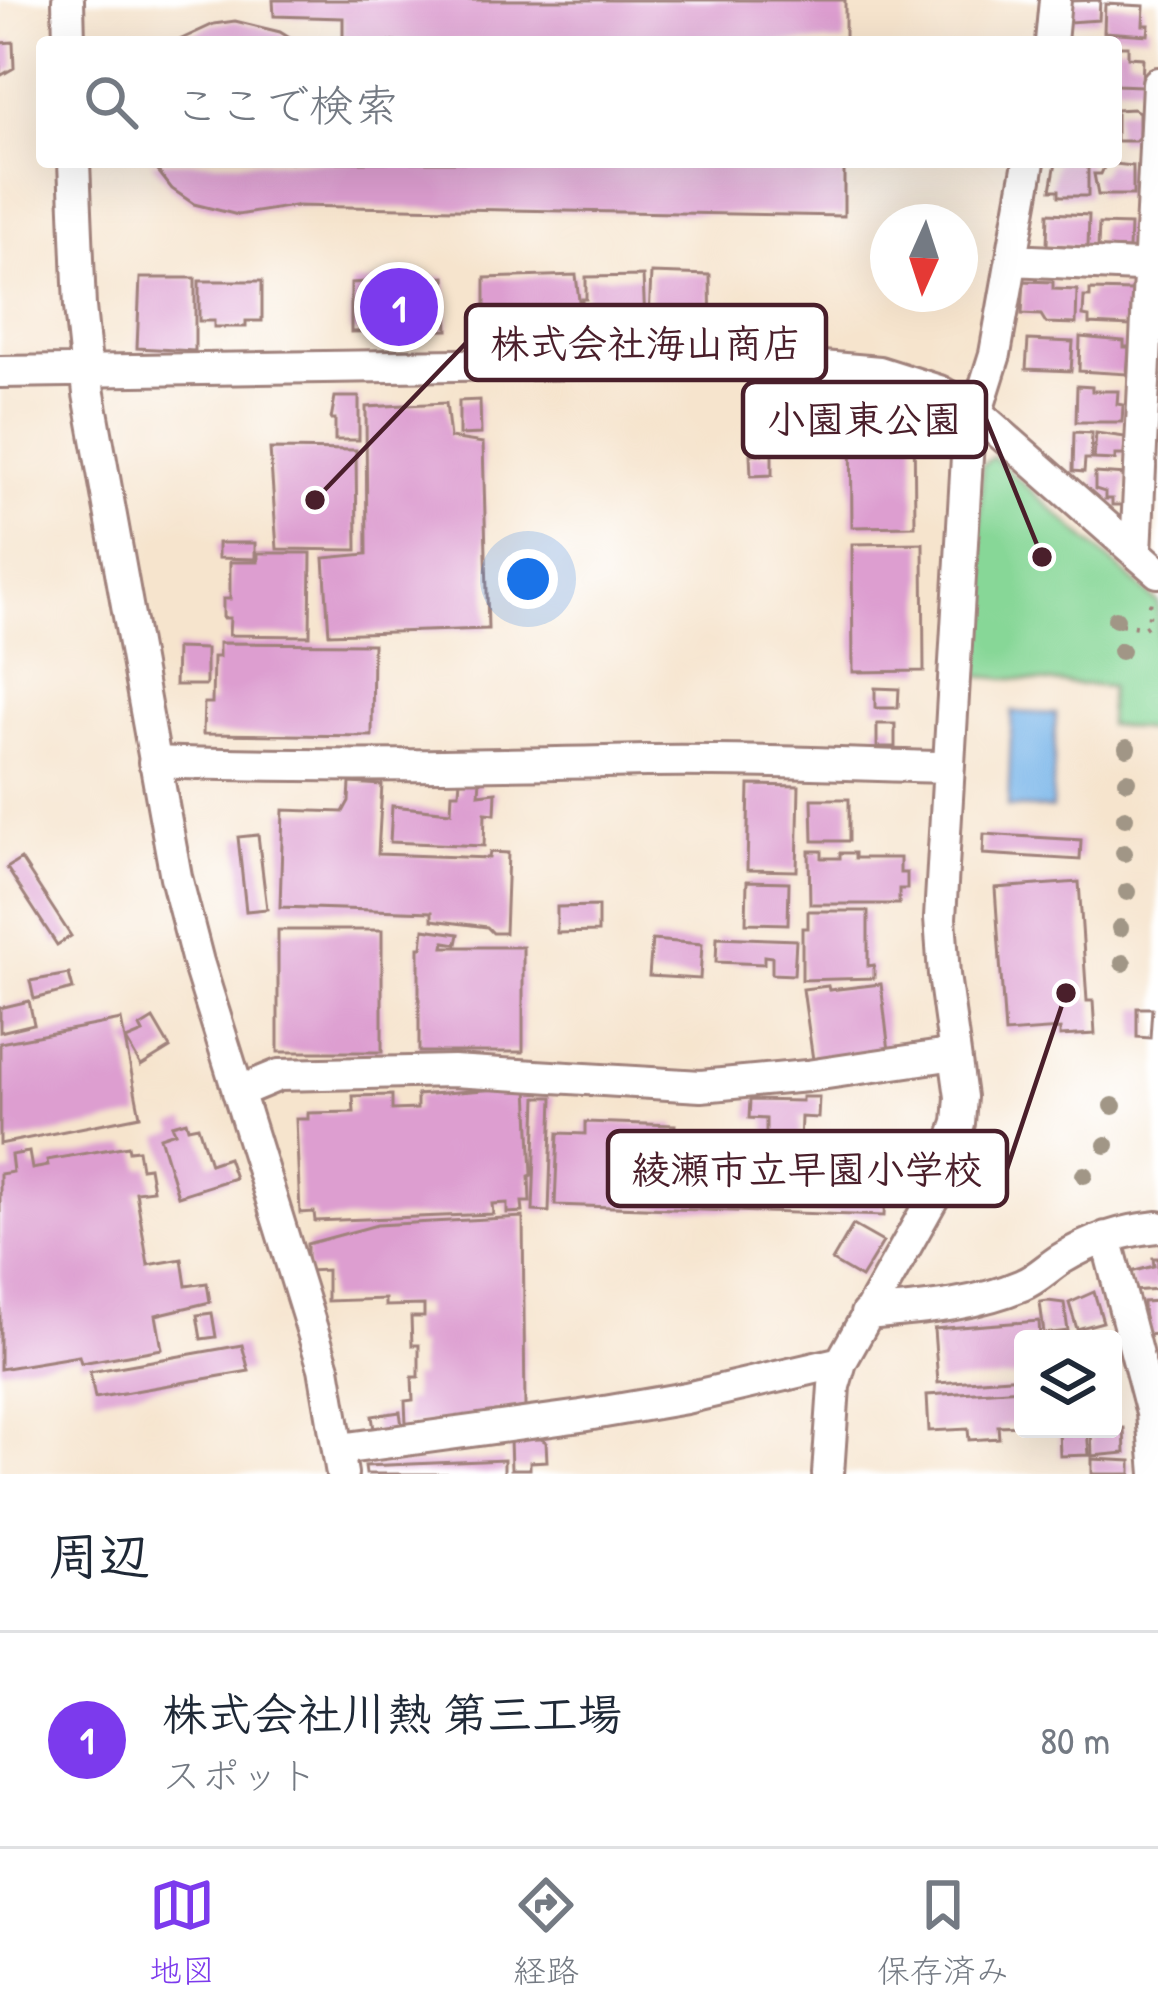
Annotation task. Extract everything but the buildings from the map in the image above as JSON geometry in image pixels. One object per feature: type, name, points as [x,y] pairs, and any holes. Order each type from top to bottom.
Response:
[{"type":"street","points":[[68,0],[69,36]]},
{"type":"street","points":[[1052,36],[1055,0]]},
{"type":"street","points":[[1149,570],[1158,82]]},
{"type":"street","points":[[74,168],[86,371],[154,762],[198,962],[311,1323],[341,1461],[623,1409],[841,1362]]},
{"type":"street","points":[[828,1474],[834,1386],[841,1362],[933,1198],[953,1149],[961,1097],[940,918],[967,457],[995,354],[1028,168]]},
{"type":"street","points":[[1012,260],[1153,267]]},
{"type":"street","points":[[0,372],[766,362],[879,372],[939,391],[976,412],[1149,570]]},
{"type":"street","points":[[154,762],[316,767],[647,761],[946,767]]},
{"type":"street","points":[[238,1092],[279,1075],[453,1071],[701,1086],[955,1054]]},
{"type":"street","points":[[866,1314],[964,1304],[997,1295],[1029,1283],[1063,1258],[1106,1237],[1158,1227]]},
{"type":"street","points":[[1106,1237],[1152,1413],[1157,1474]]},
{"type":"path","points":[[1120,624],[1148,625],[1149,570]]},
{"type":"green space","points":[[993,457],[1158,603],[1158,731],[1108,725],[1110,687],[975,676],[982,465]]},
{"type":"water","points":[[1012,712],[1056,714],[1052,809],[1008,807]]},
{"type":"place","name":"株式会社川熱 第三工場","points":[[399,307]]},
{"type":"place","name":"株式会社海山商店","points":[[315,500]]},
{"type":"place","name":"小園東公園","points":[[1042,557]]},
{"type":"place","name":"綾瀬市立早園小学校","points":[[1066,993]]}]
